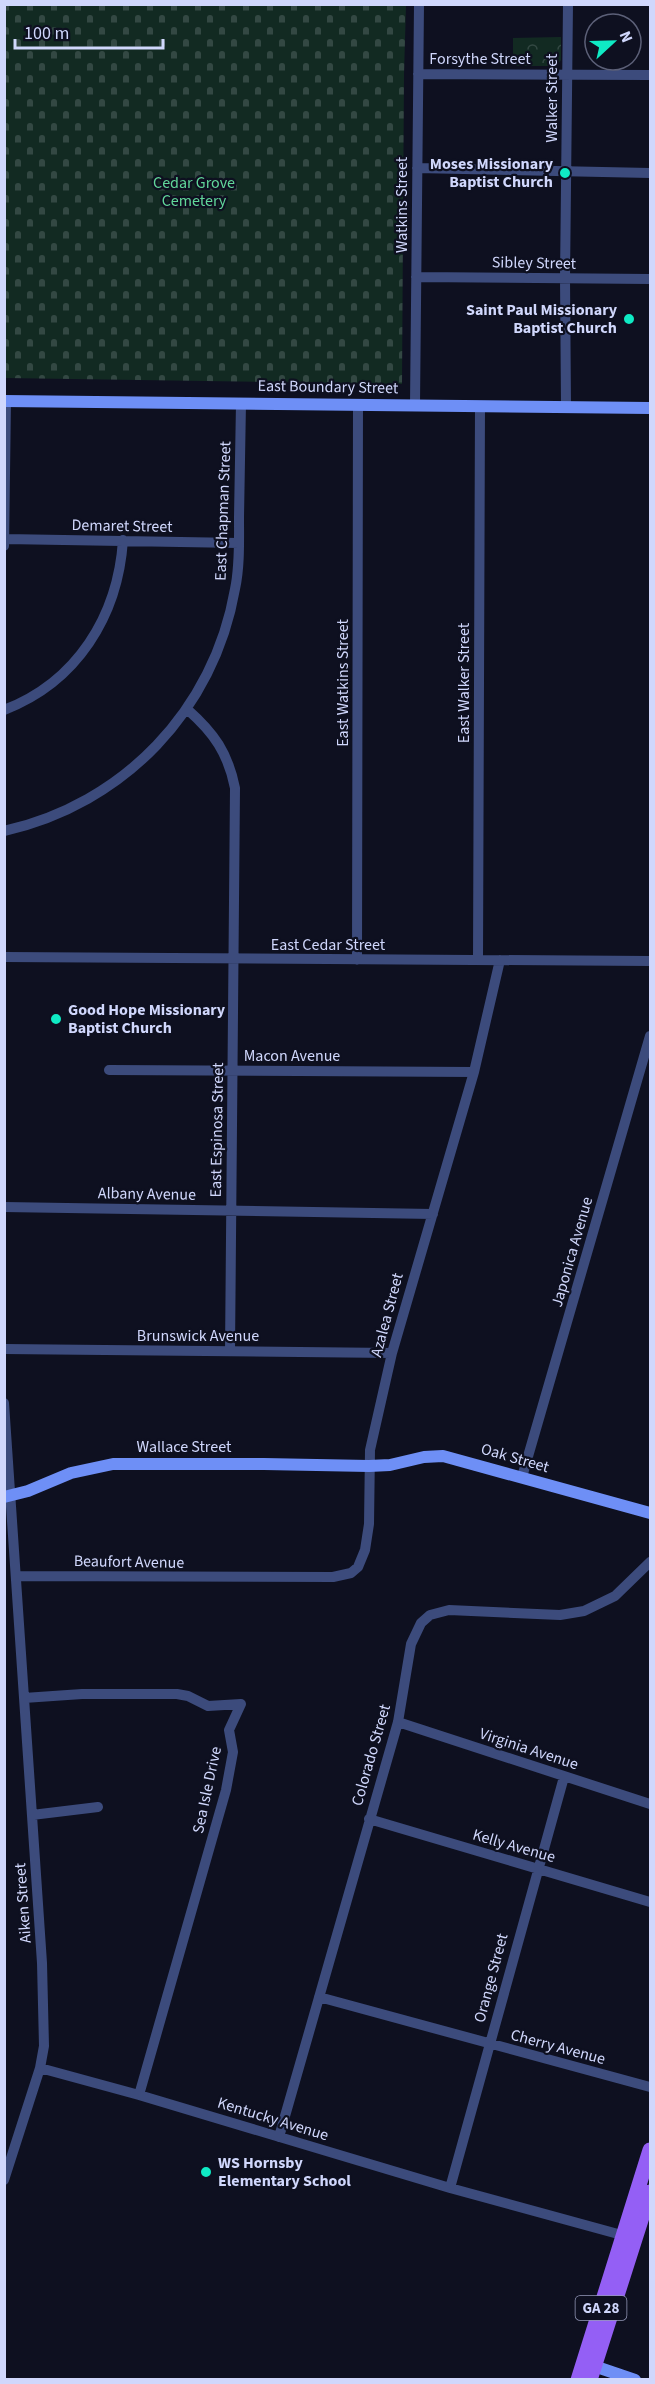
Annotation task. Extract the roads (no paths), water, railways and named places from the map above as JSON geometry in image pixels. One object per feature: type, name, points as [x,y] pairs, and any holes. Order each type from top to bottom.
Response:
[{"type":"main road","name":"GA 28","points":[[586,2374],[629,2237],[651,2150]]},
{"type":"main road","name":"GA 28","points":[[629,2237],[651,2192]]},
{"type":"street","name":"Watkins Street","points":[[415,405],[419,4]]},
{"type":"street","name":"Walker Street","points":[[566,407],[568,4]]},
{"type":"street","name":"Forsythe Street","points":[[418,74],[651,75]]},
{"type":"street","points":[[417,168],[651,173]]},
{"type":"street","name":"Sibley Street","points":[[416,277],[651,279]]},
{"type":"street","points":[[4,546],[5,401]]},
{"type":"street","name":"East Boundary Street","points":[[5,401],[651,408]]},
{"type":"street","name":"East Chapman Street","points":[[4,831],[56,815],[113,784],[146,756],[188,710],[210,669],[229,618],[236,587],[239,543],[241,403]]},
{"type":"street","name":"East Watkins Street","points":[[357,960],[358,405]]},
{"type":"street","name":"East Walker Street","points":[[478,960],[480,405]]},
{"type":"street","name":"Demaret Street","points":[[5,539],[239,543]]},
{"type":"street","points":[[4,710],[44,690],[87,649],[108,610],[114,593],[119,577],[123,540]]},
{"type":"street","name":"East Espinosa Street","points":[[188,710],[215,738],[222,749],[228,759],[236,788],[230,1351]]},
{"type":"street","name":"East Cedar Street","points":[[4,957],[651,961]]},
{"type":"street","name":"Azalea Street","points":[[242,1577],[341,1577],[354,1571],[362,1559],[367,1540],[372,1442],[392,1353],[474,1072],[500,960]]},
{"type":"street","name":"Japonica Avenue","points":[[522,1477],[651,1036]]},
{"type":"street","name":"Macon Avenue","points":[[109,1070],[474,1072]]},
{"type":"street","name":"Albany Avenue","points":[[4,1207],[433,1214]]},
{"type":"street","name":"Brunswick Avenue","points":[[4,1350],[392,1353]]},
{"type":"street","name":"Aiken Street","points":[[4,1403],[8,1496],[16,1575],[45,2021],[40,2068],[9,2152],[4,2180]]},
{"type":"street","name":"Oak Street","points":[[369,1466],[390,1465],[424,1457],[443,1456],[651,1513]]},
{"type":"street","name":"Wallace Street","points":[[8,1496],[28,1491],[71,1473],[113,1464],[219,1463],[369,1466]]},
{"type":"street","name":"Colorado Street","points":[[279,2137],[398,1722],[411,1644],[421,1623],[441,1611],[560,1615],[584,1611],[615,1596],[651,1562]]},
{"type":"street","name":"Beaufort Avenue","points":[[16,1575],[242,1577]]},
{"type":"street","name":"Sea Isle Drive","points":[[24,1698],[82,1694],[177,1694],[188,1696],[208,1706],[241,1704],[229,1730],[232,1752],[226,1790],[139,2095]]},
{"type":"street","name":"Virginia Avenue","points":[[398,1722],[651,1804]]},
{"type":"street","name":"Orange Street","points":[[450,2188],[564,1777]]},
{"type":"street","points":[[32,1815],[98,1807]]},
{"type":"street","name":"Kelly Avenue","points":[[369,1819],[651,1902]]},
{"type":"street","name":"Cherry Avenue","points":[[319,1997],[651,2087]]},
{"type":"street","name":"Kentucky Avenue","points":[[40,2068],[139,2095],[450,2188],[629,2237]]},
{"type":"street","points":[[586,2374],[635,2379]]},
{"type":"place","name":"Moses Missionary Baptist Church","points":[[565,173]]},
{"type":"place","name":"Saint Paul Missionary Baptist Church","points":[[629,319]]},
{"type":"place","name":"Good Hope Missionary Baptist Church","points":[[56,1019]]},
{"type":"place","name":"WS Hornsby Elementary School","points":[[206,2172]]},
{"type":"park label","name":"Cedar Grove Cemetery","points":[[194,192]]}]
